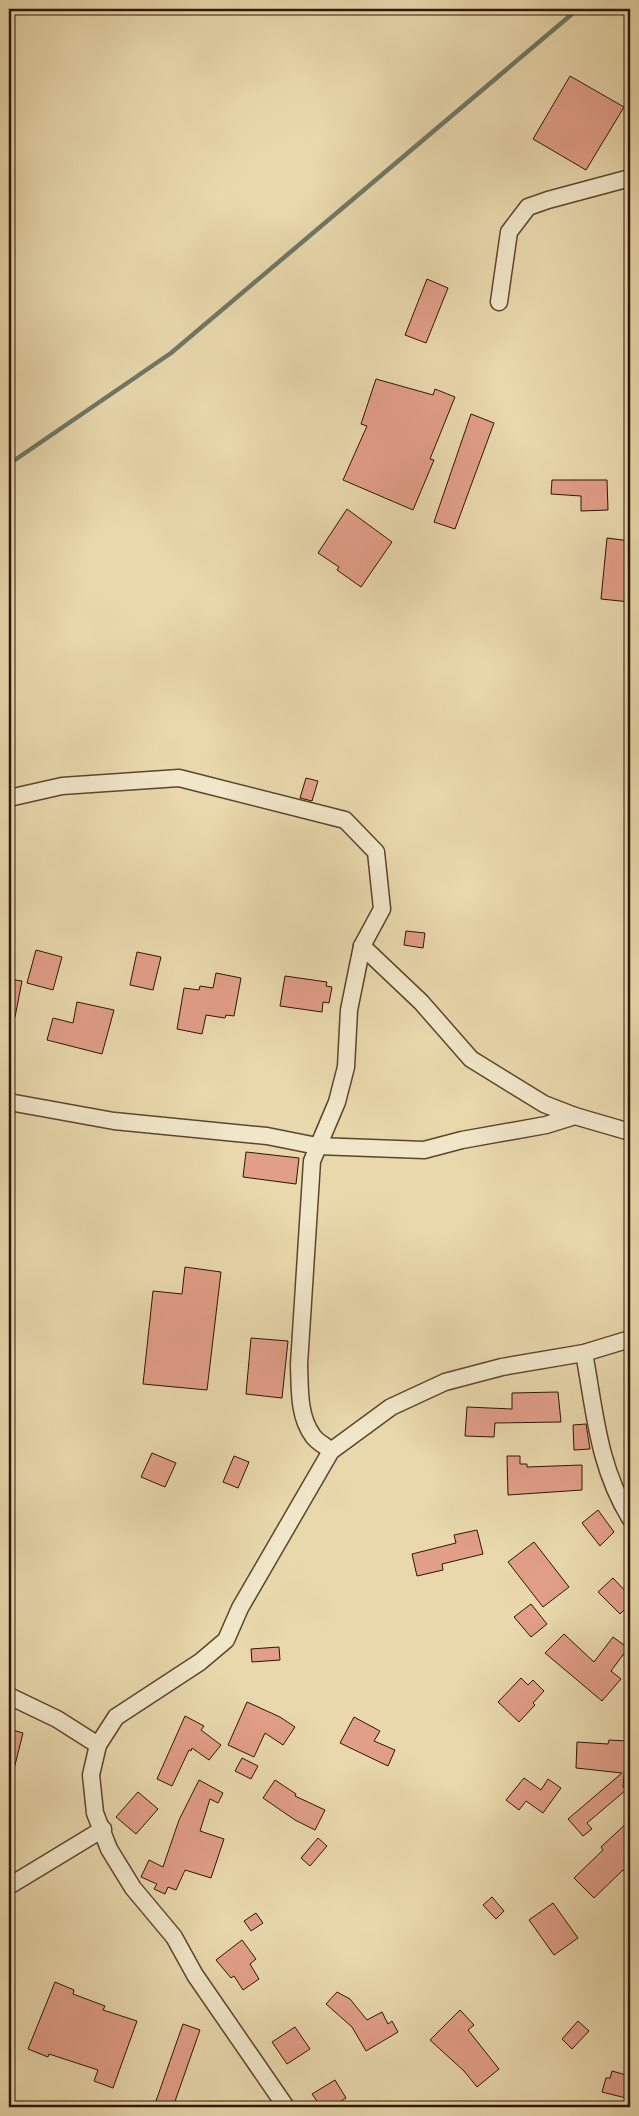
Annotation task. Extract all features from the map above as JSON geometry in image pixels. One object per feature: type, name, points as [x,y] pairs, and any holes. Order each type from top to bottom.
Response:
[{"type":"street","points":[[499,302],[509,232],[528,207],[630,178]]},
{"type":"street","points":[[9,798],[62,786],[179,778],[345,820],[376,852],[382,909],[362,946],[349,1010],[346,1067],[337,1102],[312,1161],[299,1364],[303,1416],[314,1437],[331,1451]]},
{"type":"street","points":[[362,946],[421,1002],[471,1059],[544,1104],[575,1116],[630,1132]]},
{"type":"street","points":[[9,1102],[114,1121],[267,1136],[318,1146],[424,1150],[462,1140],[546,1125],[575,1116]]},
{"type":"street","points":[[286,2107],[195,1975],[174,1937],[133,1888],[109,1849],[95,1813],[91,1775],[98,1745],[116,1717],[200,1662],[226,1640],[240,1608],[331,1451],[391,1407],[445,1382],[502,1367],[584,1353],[630,1339]]},
{"type":"street","points":[[584,1353],[601,1450],[611,1483],[630,1518]]},
{"type":"street","points":[[9,1696],[57,1719],[98,1745]]},
{"type":"street","points":[[9,1886],[102,1830]]},
{"type":"building","points":[[570,76],[624,107],[586,170],[533,139]]},
{"type":"building","points":[[427,279],[448,288],[426,343],[405,335]]},
{"type":"building","points":[[376,379],[433,395],[435,389],[455,397],[430,459],[434,460],[413,510],[343,480],[367,426],[361,424]]},
{"type":"building","points":[[471,414],[494,423],[455,529],[434,522]]},
{"type":"building","points":[[552,480],[607,480],[608,510],[581,511],[581,496],[551,494]]},
{"type":"building","points":[[347,509],[392,542],[361,587],[337,570],[339,567],[318,553]]},
{"type":"building","points":[[607,538],[630,541],[630,602],[601,599]]},
{"type":"building","points":[[306,778],[318,781],[312,801],[300,798]]},
{"type":"building","points":[[406,931],[425,933],[423,948],[404,945]]},
{"type":"building","points":[[36,950],[62,957],[53,990],[27,983]]},
{"type":"building","points":[[137,952],[161,957],[153,990],[130,985]]},
{"type":"building","points":[[216,973],[241,978],[234,1016],[226,1015],[225,1018],[206,1015],[202,1034],[177,1029],[184,988],[199,990],[200,986],[213,988]]},
{"type":"building","points":[[285,976],[327,982],[326,986],[332,987],[329,1003],[323,1002],[322,1012],[280,1006]]},
{"type":"building","points":[[9,979],[22,981],[15,1017],[9,1017]]},
{"type":"building","points":[[77,1002],[114,1010],[102,1054],[47,1040],[53,1018],[73,1023]]},
{"type":"building","points":[[246,1152],[299,1158],[296,1184],[243,1177]]},
{"type":"building","points":[[185,1267],[221,1272],[207,1390],[143,1384],[153,1291],[182,1294]]},
{"type":"building","points":[[251,1338],[288,1341],[282,1398],[246,1394]]},
{"type":"building","points":[[558,1392],[561,1422],[495,1423],[494,1437],[465,1436],[467,1407],[512,1409],[512,1393]]},
{"type":"building","points":[[586,1424],[590,1449],[574,1450],[573,1425]]},
{"type":"building","points":[[152,1453],[176,1463],[165,1487],[141,1477]]},
{"type":"building","points":[[234,1456],[249,1462],[238,1488],[223,1482]]},
{"type":"building","points":[[507,1456],[520,1456],[520,1464],[527,1464],[527,1467],[582,1465],[582,1490],[508,1495]]},
{"type":"building","points":[[598,1510],[614,1532],[600,1546],[582,1523]]},
{"type":"building","points":[[477,1530],[483,1554],[442,1564],[443,1570],[417,1576],[412,1554],[456,1543],[454,1535]]},
{"type":"building","points":[[534,1542],[569,1587],[543,1607],[508,1562]]},
{"type":"building","points":[[613,1578],[630,1596],[630,1604],[620,1614],[598,1592]]},
{"type":"building","points":[[531,1604],[547,1624],[531,1637],[514,1617]]},
{"type":"building","points":[[564,1634],[594,1662],[613,1637],[628,1648],[611,1671],[621,1679],[602,1701],[545,1653]]},
{"type":"building","points":[[279,1647],[280,1660],[252,1662],[251,1649]]},
{"type":"building","points":[[521,1678],[528,1685],[533,1680],[544,1691],[533,1703],[535,1705],[519,1722],[498,1702]]},
{"type":"building","points":[[247,1702],[280,1717],[295,1727],[283,1745],[265,1733],[254,1757],[228,1745]]},
{"type":"building","points":[[185,1716],[204,1726],[201,1730],[221,1745],[209,1760],[192,1748],[191,1751],[189,1750],[172,1786],[157,1779]]},
{"type":"building","points":[[354,1717],[380,1731],[374,1741],[395,1750],[388,1766],[340,1743]]},
{"type":"building","points":[[9,1729],[23,1733],[13,1773],[9,1772]]},
{"type":"building","points":[[609,1740],[627,1741],[623,1787],[626,1790],[587,1823],[592,1829],[583,1836],[568,1819],[622,1773],[576,1768],[577,1742],[608,1744]]},
{"type":"building","points":[[242,1758],[258,1766],[251,1779],[235,1771]]},
{"type":"building","points":[[524,1778],[541,1790],[548,1779],[561,1788],[543,1813],[526,1801],[519,1810],[506,1800]]},
{"type":"building","points":[[199,1780],[223,1793],[218,1803],[210,1799],[200,1831],[224,1839],[211,1878],[185,1870],[176,1890],[168,1887],[165,1894],[154,1889],[157,1884],[141,1877],[149,1860],[163,1867],[179,1820]]},
{"type":"building","points":[[275,1780],[296,1794],[295,1796],[325,1810],[315,1830],[295,1820],[263,1798]]},
{"type":"building","points":[[138,1792],[158,1809],[136,1834],[116,1817]]},
{"type":"building","points":[[630,1820],[630,1878],[623,1870],[594,1898],[574,1878],[603,1850],[601,1847]]},
{"type":"building","points":[[318,1838],[327,1846],[310,1866],[301,1858]]},
{"type":"building","points":[[492,1897],[504,1911],[496,1919],[483,1905]]},
{"type":"building","points":[[553,1903],[578,1938],[554,1955],[529,1920]]},
{"type":"building","points":[[256,1913],[263,1923],[251,1931],[244,1921]]},
{"type":"building","points":[[242,1940],[256,1959],[250,1964],[259,1979],[243,1990],[234,1976],[231,1978],[216,1960]]},
{"type":"building","points":[[55,1982],[74,1990],[73,1994],[105,2006],[103,2010],[137,2021],[113,2088],[94,2081],[98,2070],[49,2054],[48,2057],[28,2049]]},
{"type":"building","points":[[337,1992],[350,1999],[367,2020],[382,2012],[388,2024],[392,2021],[398,2032],[366,2051],[352,2027],[326,2004]]},
{"type":"building","points":[[460,2010],[474,2025],[468,2030],[499,2069],[477,2087],[464,2071],[430,2040]]},
{"type":"building","points":[[578,2021],[589,2031],[572,2049],[562,2039]]},
{"type":"building","points":[[183,2024],[200,2030],[173,2107],[156,2101]]},
{"type":"building","points":[[295,2027],[310,2049],[287,2064],[272,2042]]},
{"type":"building","points":[[612,2071],[630,2076],[630,2099],[602,2092],[606,2078],[610,2078]]},
{"type":"building","points":[[335,2080],[346,2098],[332,2107],[321,2107],[312,2094]]},
{"type":"waterway","points":[[9,464],[171,353],[578,9]]}]
